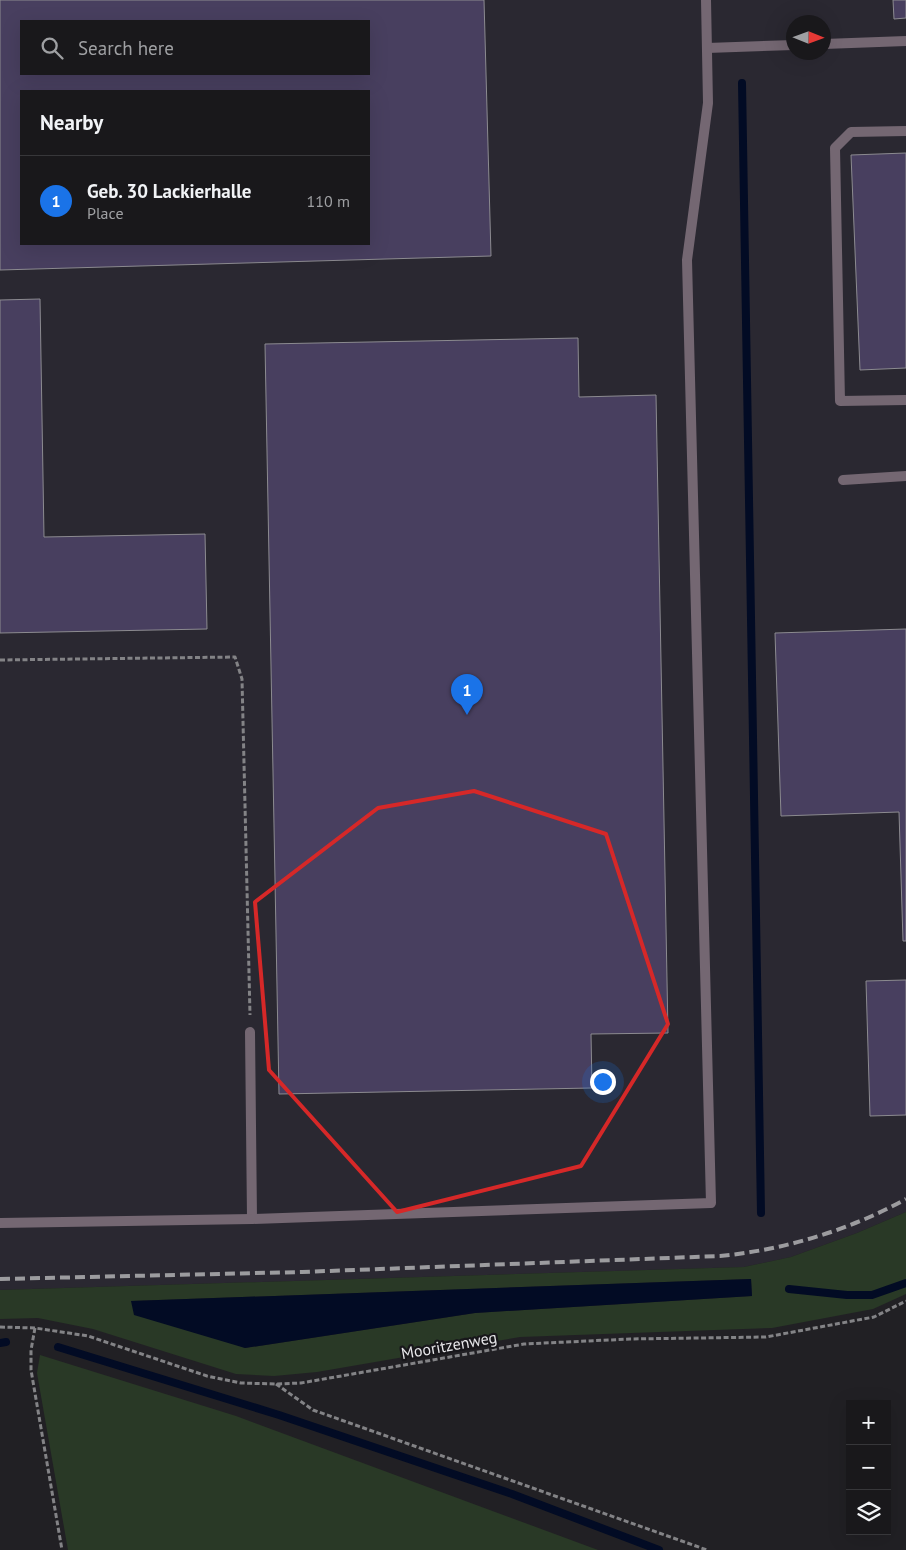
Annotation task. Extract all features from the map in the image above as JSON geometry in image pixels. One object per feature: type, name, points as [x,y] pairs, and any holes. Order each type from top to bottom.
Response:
[{"type":"lane","points":[[0,1223],[252,1219],[711,1203],[687,260],[708,103],[706,0]]},
{"type":"lane","points":[[831,44],[906,41]]},
{"type":"lane","points":[[707,48],[786,45]]},
{"type":"lane","points":[[906,131],[851,132],[835,148],[840,401],[906,400]]},
{"type":"lane","points":[[843,480],[906,476]]},
{"type":"lane","points":[[250,1032],[252,1219]]},
{"type":"path","points":[[0,660],[235,657],[242,679],[250,1032]]},
{"type":"path","name":"Mooritzenweg","points":[[0,1327],[35,1328],[88,1336],[208,1376],[241,1383],[275,1384],[302,1382],[524,1344],[630,1339],[766,1337],[874,1317],[906,1301]]},
{"type":"path","points":[[35,1328],[31,1350],[31,1370],[62,1550]]},
{"type":"path","points":[[275,1384],[313,1410],[707,1550]]},
{"type":"highlighted area","points":[[474,791],[606,834],[668,1024],[581,1166],[397,1212],[269,1070],[255,902],[378,808]]},
{"type":"shaded area","points":[[0,0],[906,0],[906,1212],[857,1233],[791,1257],[744,1267],[0,1290]]},
{"type":"green space","points":[[906,1212],[906,1294],[873,1309],[772,1328],[520,1337],[317,1372],[274,1376],[236,1374],[93,1329],[38,1318],[0,1319],[0,1290],[744,1267],[791,1257],[857,1233]],"holes":[[[751,1279],[752,1296],[475,1313],[245,1348],[131,1301]]]},
{"type":"green space","points":[[40,1355],[236,1416],[598,1550],[68,1550],[37,1373]]},
{"type":"water","points":[[751,1279],[752,1296],[475,1313],[245,1348],[134,1315],[131,1301]]},
{"type":"building","points":[[0,0],[484,0],[491,256],[0,270]]},
{"type":"building","points":[[893,0],[906,0],[906,18],[894,19]]},
{"type":"building","points":[[906,153],[906,368],[860,370],[851,155]]},
{"type":"building","points":[[40,299],[44,537],[205,534],[207,629],[0,633],[0,300]]},
{"type":"building","points":[[578,338],[579,397],[656,395],[668,1033],[591,1034],[592,1088],[279,1094],[265,344]]},
{"type":"building","points":[[906,629],[906,941],[903,941],[899,812],[781,816],[775,633]]},
{"type":"building","points":[[906,980],[906,1115],[870,1116],[866,981]]},
{"type":"waterway","points":[[742,83],[761,1213]]},
{"type":"waterway","points":[[789,1289],[847,1295],[872,1295],[906,1283]]},
{"type":"waterway","points":[[0,1343],[6,1342]]},
{"type":"waterway","points":[[58,1347],[279,1415],[512,1494],[659,1550]]},
{"type":"railway","points":[[0,1279],[302,1272],[720,1256],[768,1249],[816,1237],[862,1220],[906,1199]]},
{"type":"place","name":"Geb. 30 Lackierhalle","points":[[467,715]]}]
